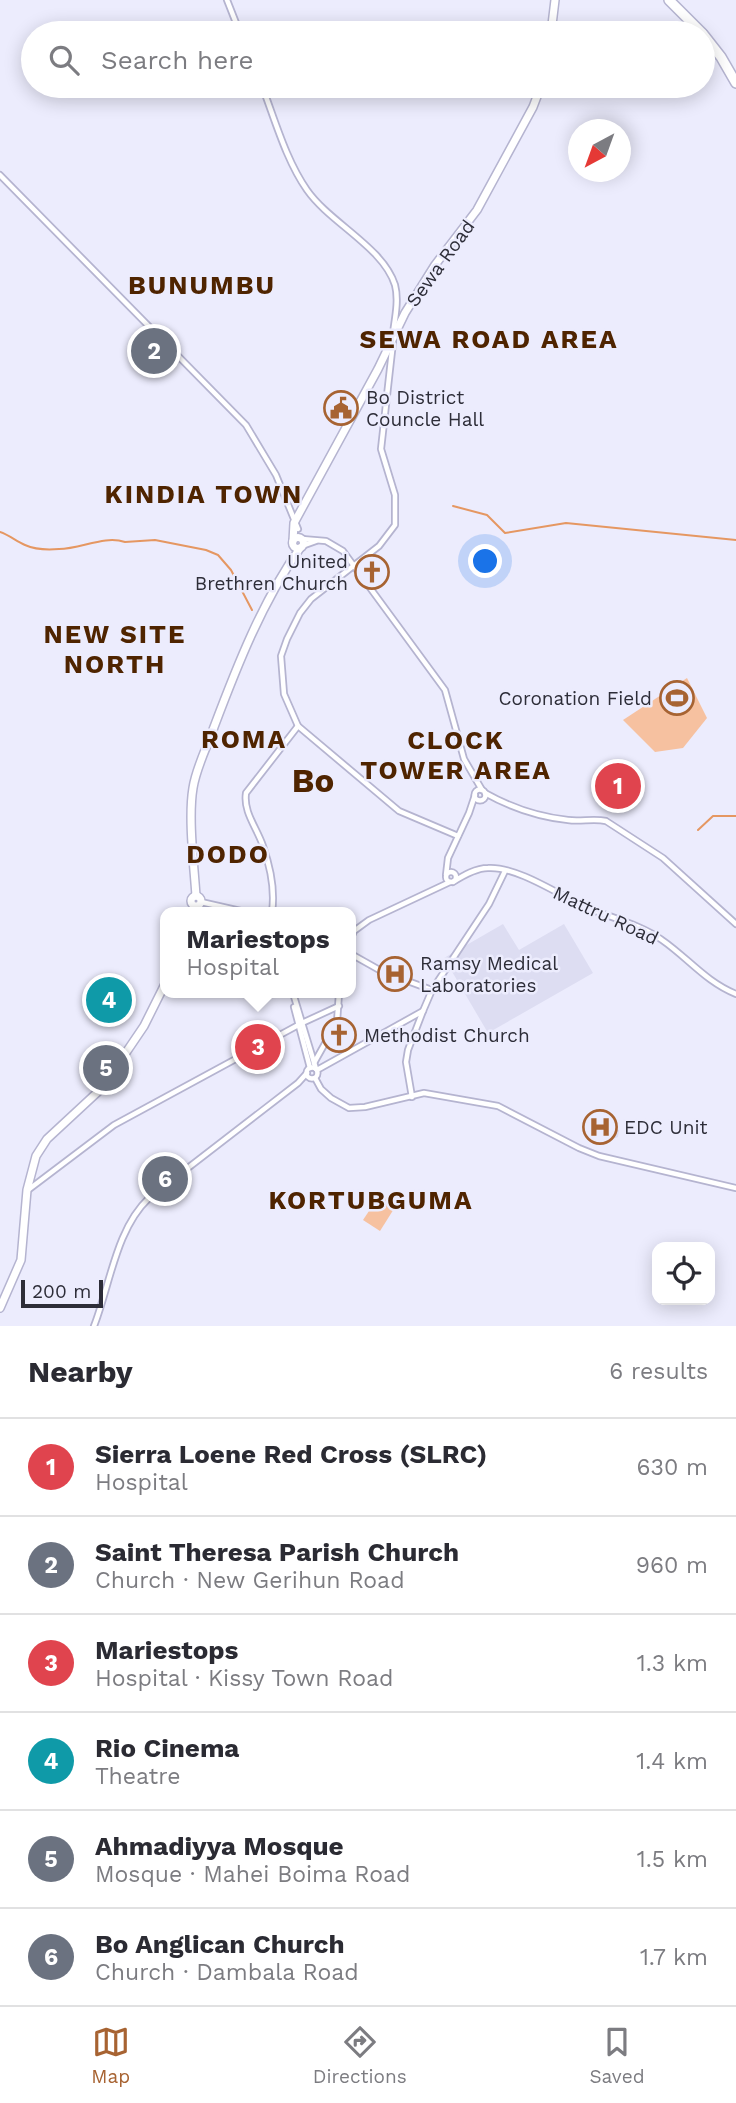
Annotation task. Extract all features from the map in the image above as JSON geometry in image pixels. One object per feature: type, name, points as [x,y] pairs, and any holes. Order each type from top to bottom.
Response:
[{"type":"highway","points":[[669,0],[689,21]]},
{"type":"highway","points":[[715,50],[736,83]]},
{"type":"main road","points":[[552,21],[555,0]]},
{"type":"main road","name":"Sewa Road","points":[[296,526],[393,335],[427,276],[477,210],[536,98]]},
{"type":"main road","points":[[197,904],[191,802],[195,780],[233,679],[298,543],[296,526]]},
{"type":"main road","points":[[0,1308],[22,1259],[27,1190],[32,1164],[43,1144],[102,1088],[138,1036],[160,994]]},
{"type":"street","points":[[227,0],[235,21]]},
{"type":"street","points":[[267,98],[308,192],[323,211],[374,253],[390,275],[397,302],[381,449],[395,495],[395,525],[379,545],[311,598],[300,613],[281,656],[282,684],[298,726],[399,811],[458,836]]},
{"type":"street","points":[[0,175],[246,425],[276,475],[296,526]]},
{"type":"street","points":[[298,543],[321,540],[340,548],[355,566],[444,690],[457,737],[483,796]]},
{"type":"street","points":[[272,907],[270,872],[245,797],[298,726]]},
{"type":"street","points":[[472,776],[476,799],[483,796]]},
{"type":"street","points":[[449,880],[447,861],[477,790],[483,796],[554,819],[572,821],[596,818],[606,821],[663,858],[736,924]]},
{"type":"street","points":[[469,813],[483,796]]},
{"type":"street","points":[[356,930],[369,920],[456,877],[447,861]]},
{"type":"street","name":"Mattru Road","points":[[449,880],[489,867],[505,870],[660,938],[711,981],[736,994]]},
{"type":"street","points":[[412,1097],[406,1062],[423,1011],[432,990],[486,908],[505,870]]},
{"type":"street","points":[[449,880],[452,873]]},
{"type":"street","name":"Mattru Road","points":[[452,873],[464,875]]},
{"type":"street","points":[[197,904],[215,907]]},
{"type":"street","points":[[356,957],[383,972],[432,990]]},
{"type":"street","points":[[293,998],[312,1069],[321,1089],[349,1108],[365,1108],[424,1093],[498,1106],[599,1156],[736,1188]]},
{"type":"street","points":[[312,1069],[337,1022],[339,998]]},
{"type":"street","points":[[27,1190],[114,1125],[339,1006]]},
{"type":"street","points":[[94,1326],[120,1249],[136,1212],[149,1198],[298,1083],[312,1069],[423,1011]]},
{"type":"shaded area","name":"Coronation Field","points":[[687,678],[707,718],[683,748],[655,752],[623,720]]},
{"type":"shaded area","points":[[503,924],[519,950],[564,924],[593,973],[488,1033],[444,958]]},
{"type":"shaded area","name":"EDC Unit","points":[[591,1118],[619,1130],[618,1137],[607,1141],[590,1132]]},
{"type":"shaded area","points":[[381,1193],[397,1204],[380,1231],[363,1220]]},
{"type":"waterway","points":[[453,506],[487,515],[505,533],[566,523],[736,540]]},
{"type":"waterway","points":[[0,532],[25,545],[41,549],[67,548],[109,540],[155,540],[206,550],[218,555],[231,570],[252,610]]},
{"type":"waterway","points":[[698,830],[713,816],[736,816]]},
{"type":"place","name":"Saint Theresa Parish Church","points":[[154,351]]},
{"type":"place","name":"Bo District Councle Hall","points":[[341,408]]},
{"type":"place","name":"United Brethren Church","points":[[372,572]]},
{"type":"place","name":"Coronation Field","points":[[677,698]]},
{"type":"place","name":"Sierra Loene Red Cross (SLRC)","points":[[618,786]]},
{"type":"place","name":"Ramsy Medical Laboratories","points":[[395,974]]},
{"type":"place","name":"Rio Cinema","points":[[109,1000]]},
{"type":"place","name":"Methodist Church","points":[[339,1035]]},
{"type":"place","name":"Mariestops","points":[[258,1047]]},
{"type":"place","name":"Ahmadiyya Mosque","points":[[106,1068]]},
{"type":"place","name":"EDC Unit","points":[[600,1127]]},
{"type":"place","name":"Bo Anglican Church","points":[[165,1179]]},
{"type":"district","name":"BUNUMBU","points":[[202,285]]},
{"type":"district","name":"SEWA ROAD AREA","points":[[489,339]]},
{"type":"district","name":"KINDIA TOWN","points":[[204,494]]},
{"type":"district","name":"NEW SITE NORTH","points":[[115,649]]},
{"type":"district","name":"ROMA","points":[[244,739]]},
{"type":"district","name":"CLOCK TOWER AREA","points":[[456,755]]},
{"type":"district","name":"Bo","points":[[313,780]]},
{"type":"district","name":"DODO","points":[[228,854]]},
{"type":"district","name":"KORTUBGUMA","points":[[371,1200]]}]
